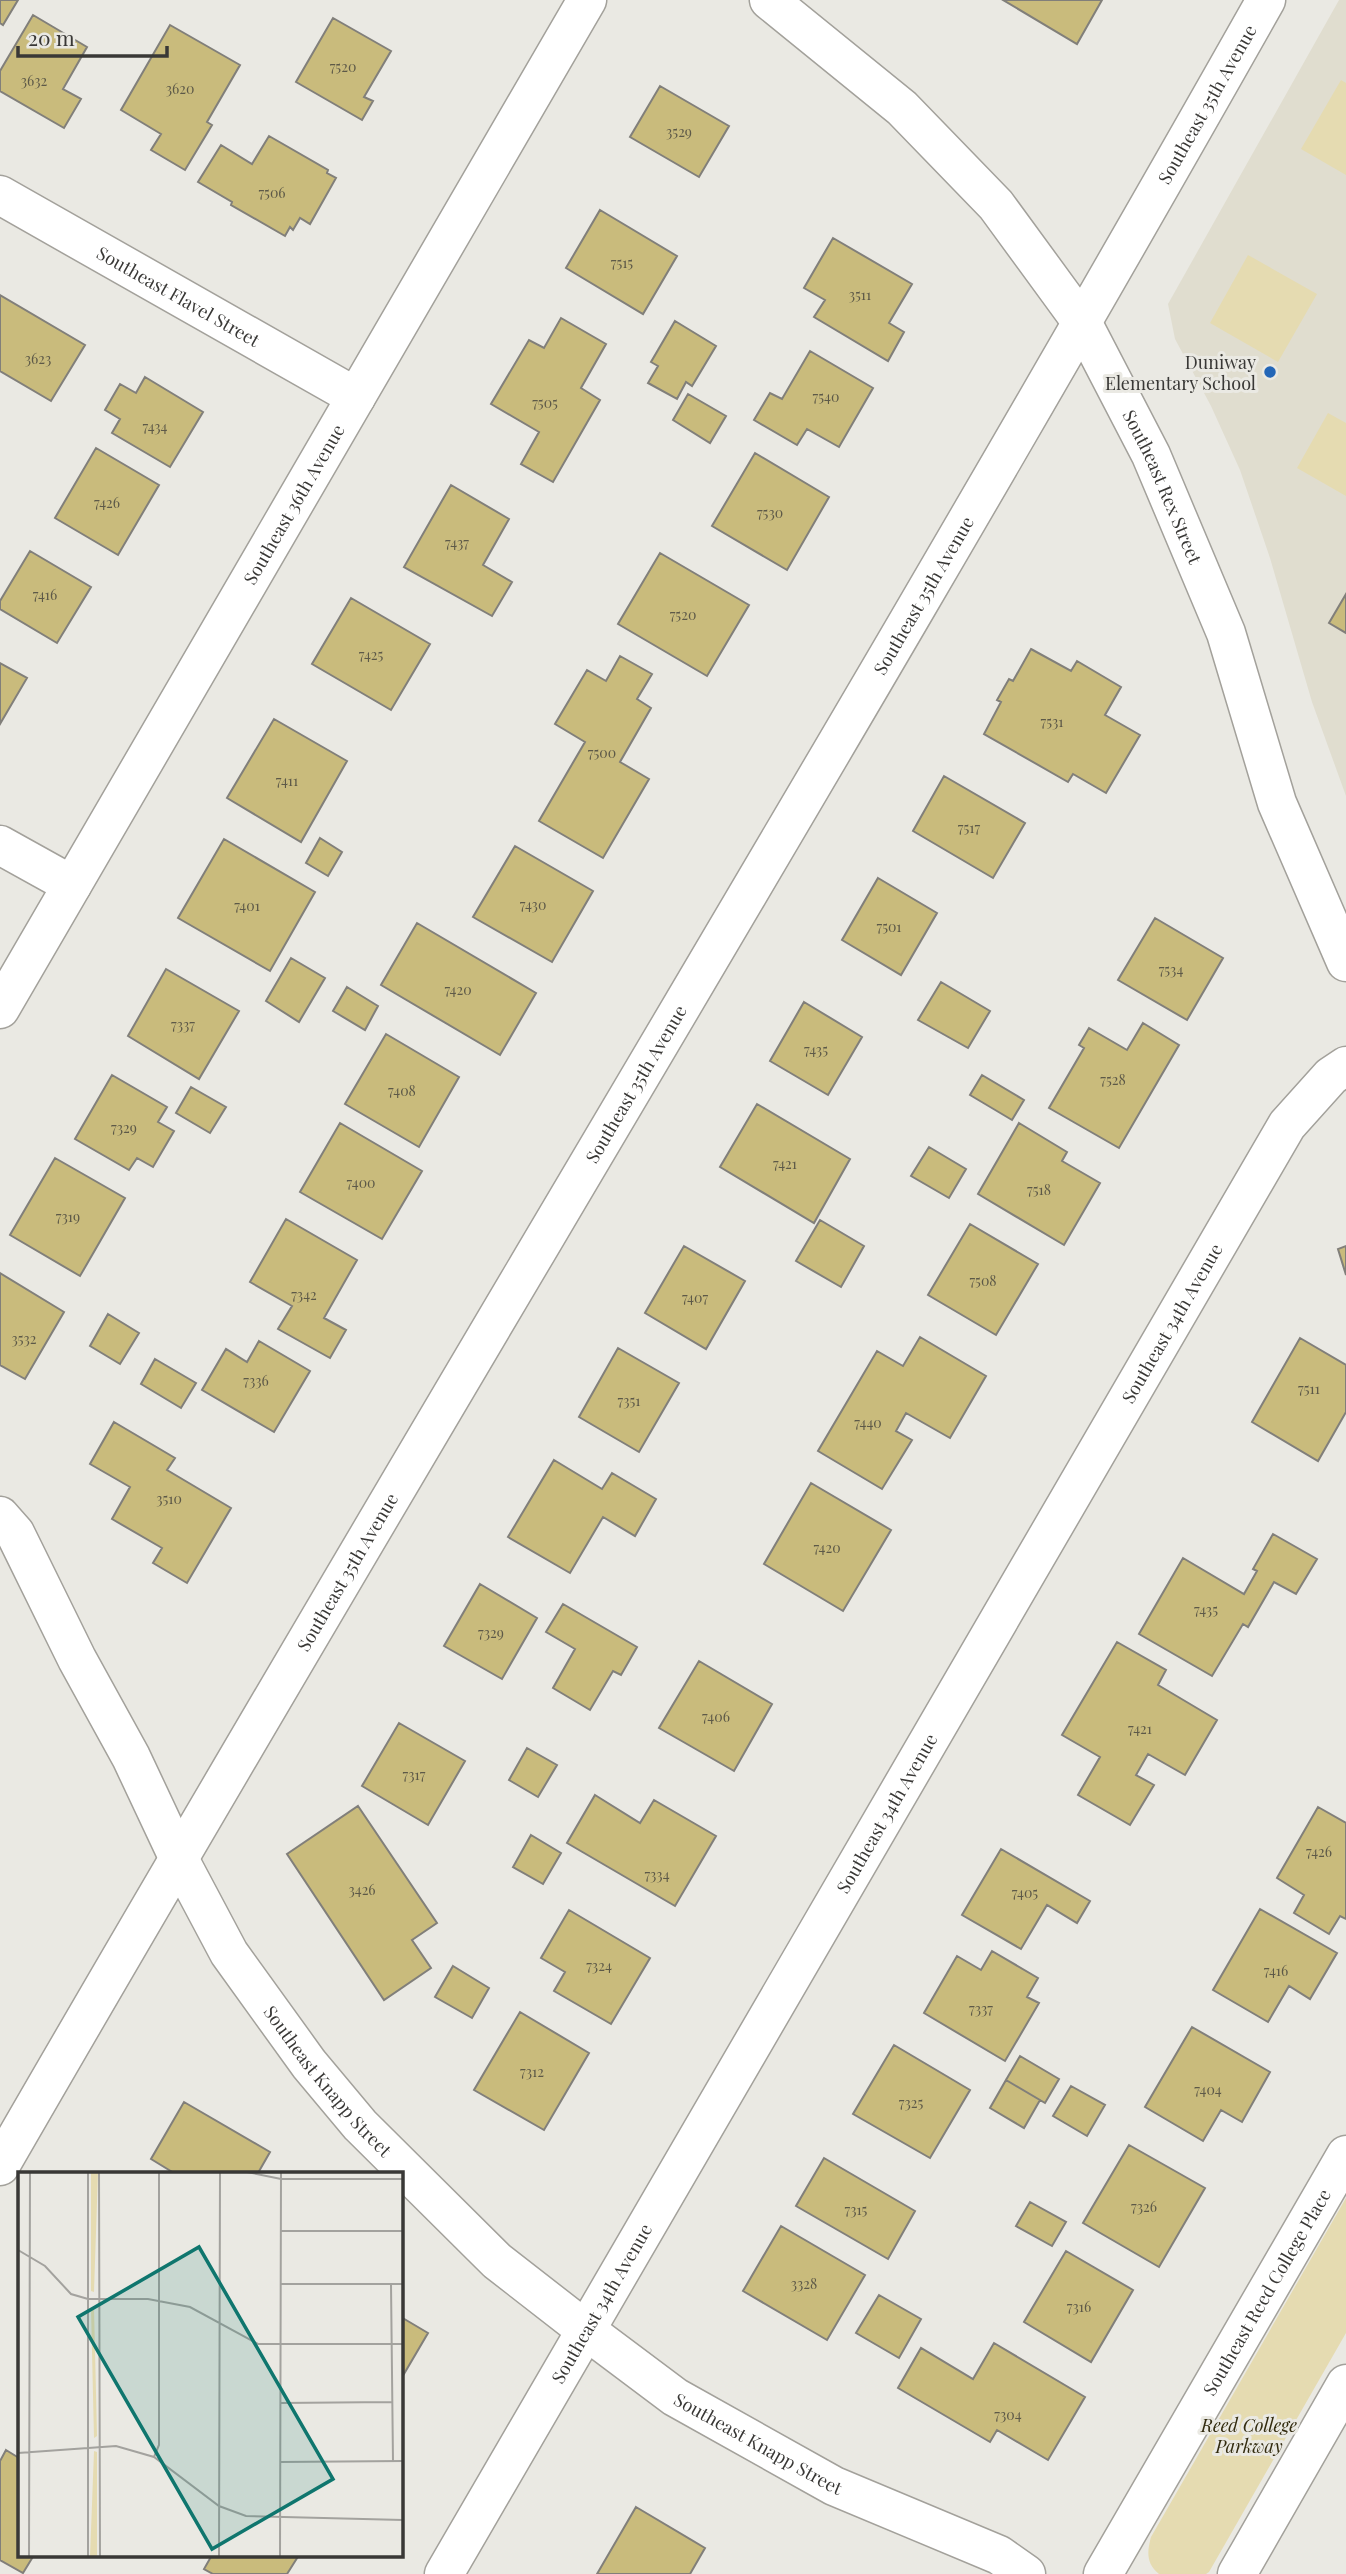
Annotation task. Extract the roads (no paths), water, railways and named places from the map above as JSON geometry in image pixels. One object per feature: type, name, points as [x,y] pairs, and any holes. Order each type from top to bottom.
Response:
[{"type":"street","name":"Southeast 36th Avenue","points":[[0,1009],[587,0]]},
{"type":"street","name":"Southeast Rex Street","points":[[769,0],[902,108],[996,205],[1083,324],[1151,455],[1226,633],[1277,803],[1346,962]]},
{"type":"street","name":"Southeast 35th Avenue","points":[[0,2166],[178,1857],[1083,324],[1266,0]]},
{"type":"street","name":"Southeast Flavel Street","points":[[0,195],[356,397]]},
{"type":"street","points":[[0,845],[72,886]]},
{"type":"street","name":"Southeast 34th Avenue","points":[[444,2574],[1287,1125],[1331,1076],[1346,1066]]},
{"type":"street","name":"Southeast Knapp Street","points":[[0,1516],[15,1533],[229,1953],[309,2064],[360,2126],[497,2261],[675,2397],[834,2486],[999,2555],[1026,2574]]},
{"type":"street","name":"Southeast Reed College Place","points":[[1103,2574],[1346,2155]]},
{"type":"street","points":[[1237,2574],[1346,2384]]},
{"type":"place","name":"Duniway Elementary School","points":[[1270,372]]},
{"type":"park label","name":"Reed College Parkway","points":[[1249,2435]]}]
